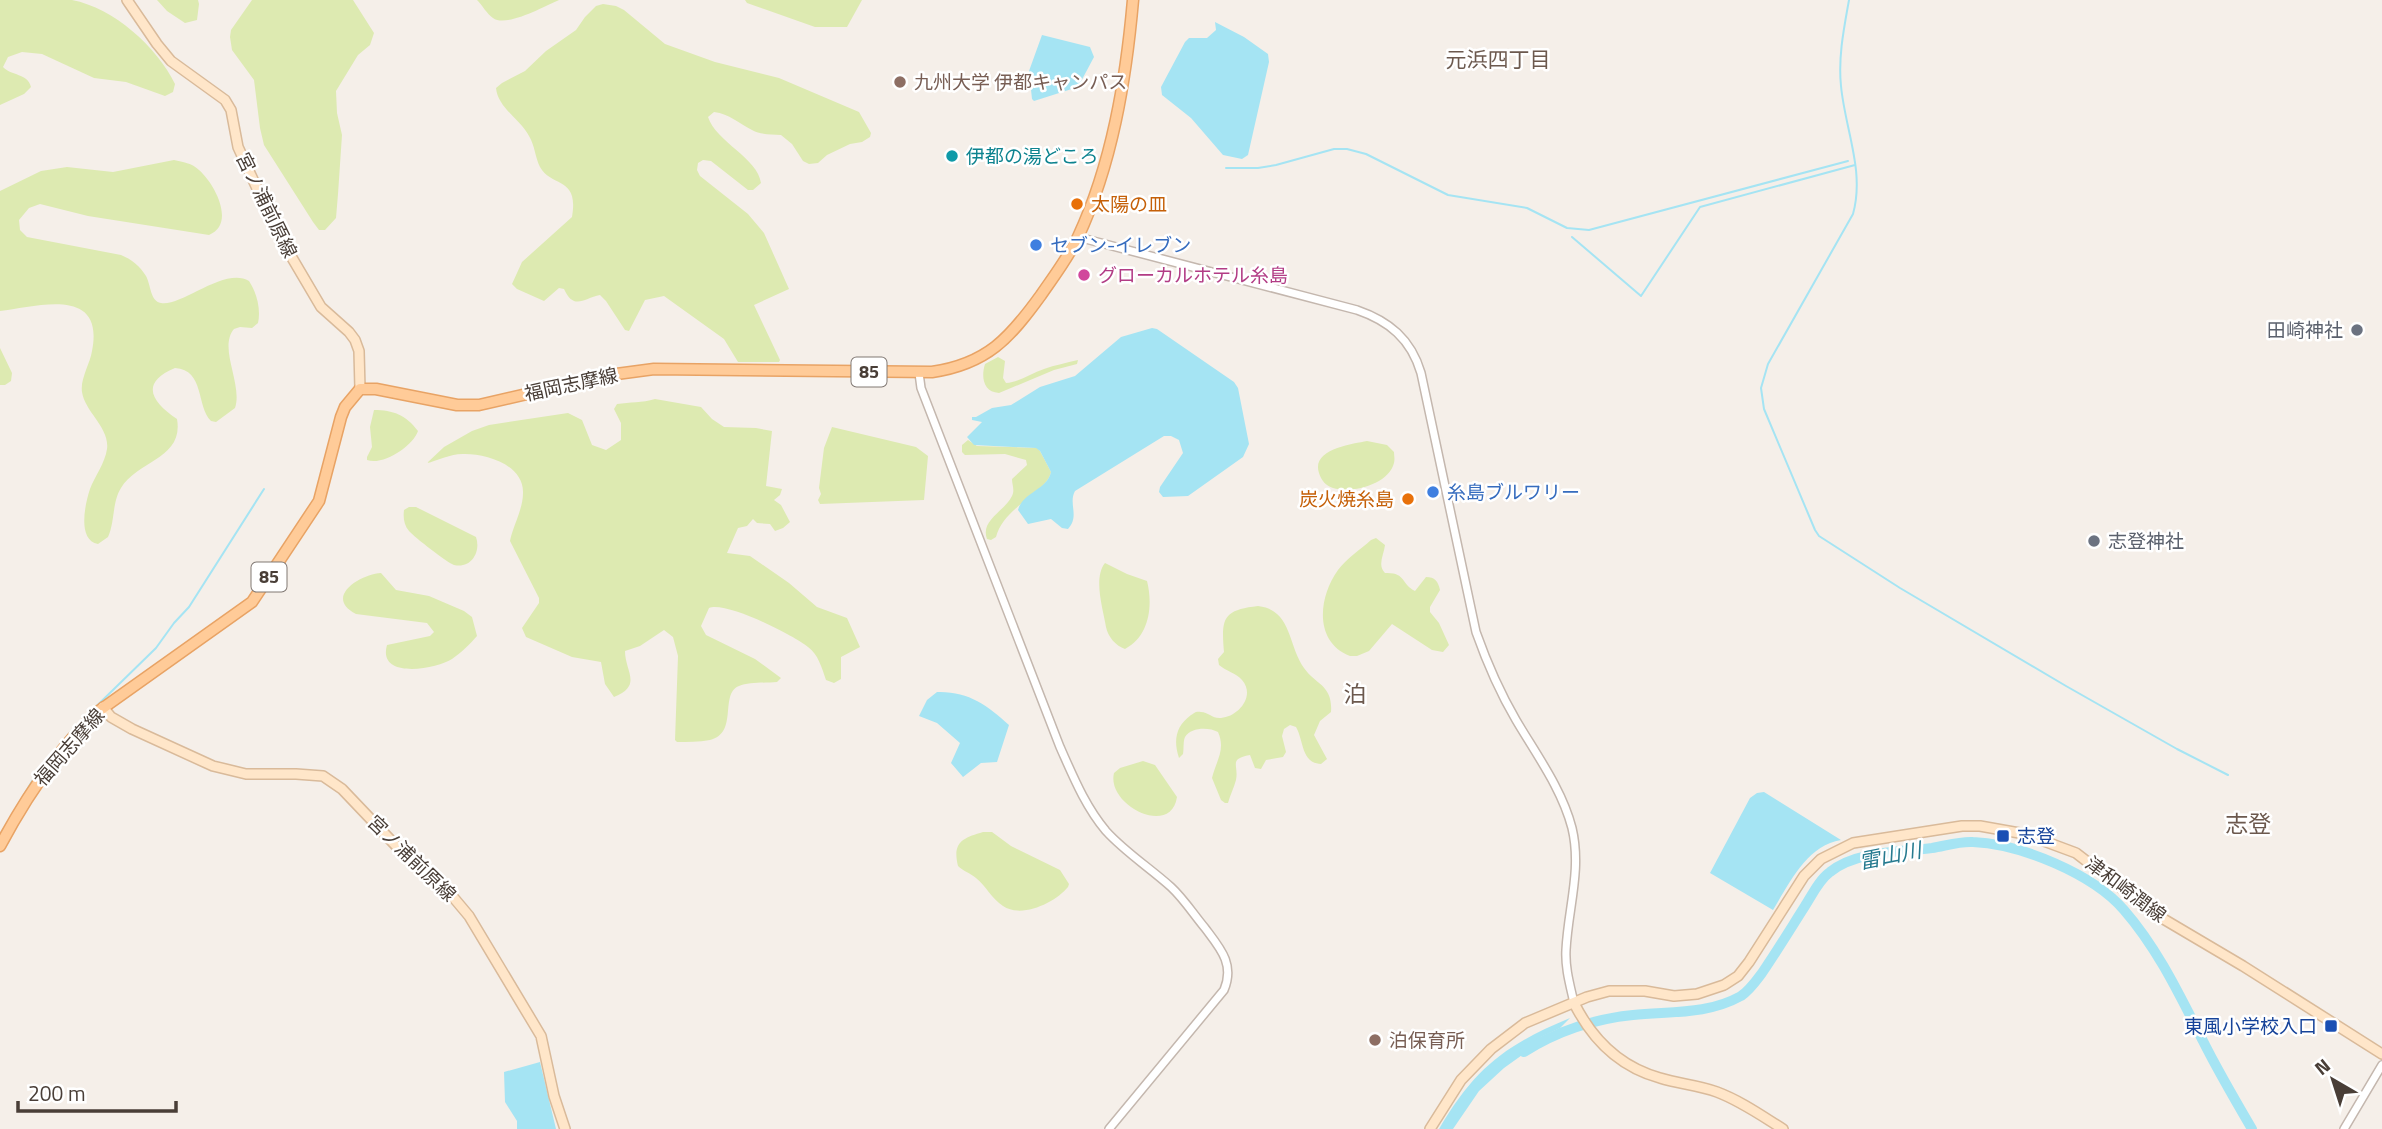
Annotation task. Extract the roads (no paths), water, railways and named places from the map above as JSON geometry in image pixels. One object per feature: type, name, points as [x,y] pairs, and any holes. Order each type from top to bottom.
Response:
[{"type":"main road","name":"宮ノ浦前原線","points":[[127,0],[171,61],[225,100],[231,110],[238,147],[278,234],[321,307],[355,340],[359,351],[360,389]]},
{"type":"main road","name":"福岡志摩線","points":[[0,846],[43,774],[79,729],[103,707],[252,602],[315,509],[341,417],[345,407],[360,389],[376,389],[457,405],[479,405],[609,374],[654,369],[919,373],[948,369],[998,346],[1025,317],[1078,237],[1110,147],[1120,99],[1133,0]]},
{"type":"main road","name":"宮ノ浦前原線","points":[[103,707],[111,717],[122,723],[213,766],[246,774],[323,776],[342,789],[421,872],[448,891],[469,916],[541,1036],[554,1096],[565,1129]]},
{"type":"main road","name":"津和崎潤線","points":[[1430,1129],[1461,1080],[1491,1049],[1525,1023],[1576,1007],[1609,991],[1645,991],[1674,996],[1697,994],[1724,985],[1738,976],[1749,962],[1804,876],[1830,853],[1865,841],[1945,828],[1980,826],[2044,839],[2076,853],[2155,914],[2243,966],[2382,1055]]},
{"type":"main road","points":[[1576,1007],[1591,1032],[1614,1056],[1657,1078],[1715,1091],[1783,1129]]},
{"type":"street","points":[[1078,237],[1357,310],[1384,321],[1409,345],[1420,373],[1476,632],[1495,681],[1555,786],[1572,829],[1576,878],[1566,967],[1576,1007]]},
{"type":"street","points":[[919,373],[922,388],[1079,790],[1108,833],[1176,891],[1221,949],[1227,962],[1228,981],[1224,990],[1109,1129]]},
{"type":"street","points":[[2344,1129],[2382,1065]]},
{"type":"water","points":[[1215,22],[1244,37],[1268,54],[1269,62],[1248,155],[1242,159],[1223,155],[1191,118],[1162,95],[1161,87],[1185,42],[1189,38],[1207,38],[1216,30]]},
{"type":"water","points":[[1042,35],[1090,47],[1094,57],[1078,87],[1034,101],[1029,71]]},
{"type":"water","points":[[1152,328],[1234,382],[1238,388],[1249,444],[1243,457],[1188,496],[1163,497],[1159,492],[1160,487],[1183,453],[1179,440],[1164,436],[1075,491],[1074,515],[1068,529],[1062,528],[1051,519],[1028,524],[1018,510],[1025,499],[1045,483],[1051,472],[1036,448],[974,445],[967,437],[982,422],[972,420],[972,417],[992,408],[1011,405],[1040,387],[1075,376],[1121,337]]},
{"type":"water","points":[[937,692],[968,697],[993,711],[1009,725],[997,762],[981,763],[963,777],[951,763],[960,743],[937,723],[919,716],[927,700]]},
{"type":"water","points":[[1764,792],[1841,840],[1829,843],[1809,857],[1773,910],[1710,873],[1750,798]]},
{"type":"water","points":[[1570,1018],[1560,1028],[1541,1037],[1479,1091],[1453,1129],[1439,1129],[1466,1090],[1494,1061],[1527,1038]]},
{"type":"water","points":[[540,1062],[556,1129],[517,1129],[517,1121],[505,1102],[504,1072]]},
{"type":"waterway","points":[[1849,0],[1840,75],[1856,166],[1853,214],[1768,364],[1761,388],[1764,409],[1815,530],[1819,536],[1900,588],[2066,686],[2228,775]]},
{"type":"waterway","points":[[1226,168],[1258,168],[1334,149],[1347,149],[1366,154],[1448,195],[1527,208],[1567,228],[1589,230],[1848,161]]},
{"type":"waterway","points":[[1572,237],[1641,296],[1700,207],[1855,165]]},
{"type":"waterway","points":[[0,835],[37,773],[72,730],[156,648],[189,607],[264,489]]},
{"type":"waterway","name":"雷山川","points":[[1524,1052],[1562,1032],[1590,1023],[1633,1015],[1702,1009],[1741,996],[1762,973],[1819,883],[1826,875],[1852,860],[1963,842],[1992,844],[2055,863],[2094,884],[2124,910],[2168,973],[2252,1129]]},
{"type":"place","name":"九州大学 伊都キャンパス","points":[[900,82]]},
{"type":"place","name":"伊都の湯どころ","points":[[952,156]]},
{"type":"place","name":"太陽の皿","points":[[1077,204]]},
{"type":"place","name":"セブン-イレブン","points":[[1036,245]]},
{"type":"place","name":"グローカルホテル糸島","points":[[1084,275]]},
{"type":"place","name":"田崎神社","points":[[2357,330]]},
{"type":"place","name":"糸島ブルワリー","points":[[1433,492]]},
{"type":"place","name":"炭火焼糸島","points":[[1408,499]]},
{"type":"place","name":"志登神社","points":[[2094,541]]},
{"type":"place","name":"志登","points":[[2003,836]]},
{"type":"place","name":"東風小学校入口","points":[[2331,1026]]},
{"type":"place","name":"泊保育所","points":[[1375,1040]]},
{"type":"district","name":"元浜四丁目","points":[[1498,60]]},
{"type":"district","name":"泊","points":[[1355,694]]},
{"type":"district","name":"志登","points":[[2248,824]]}]
